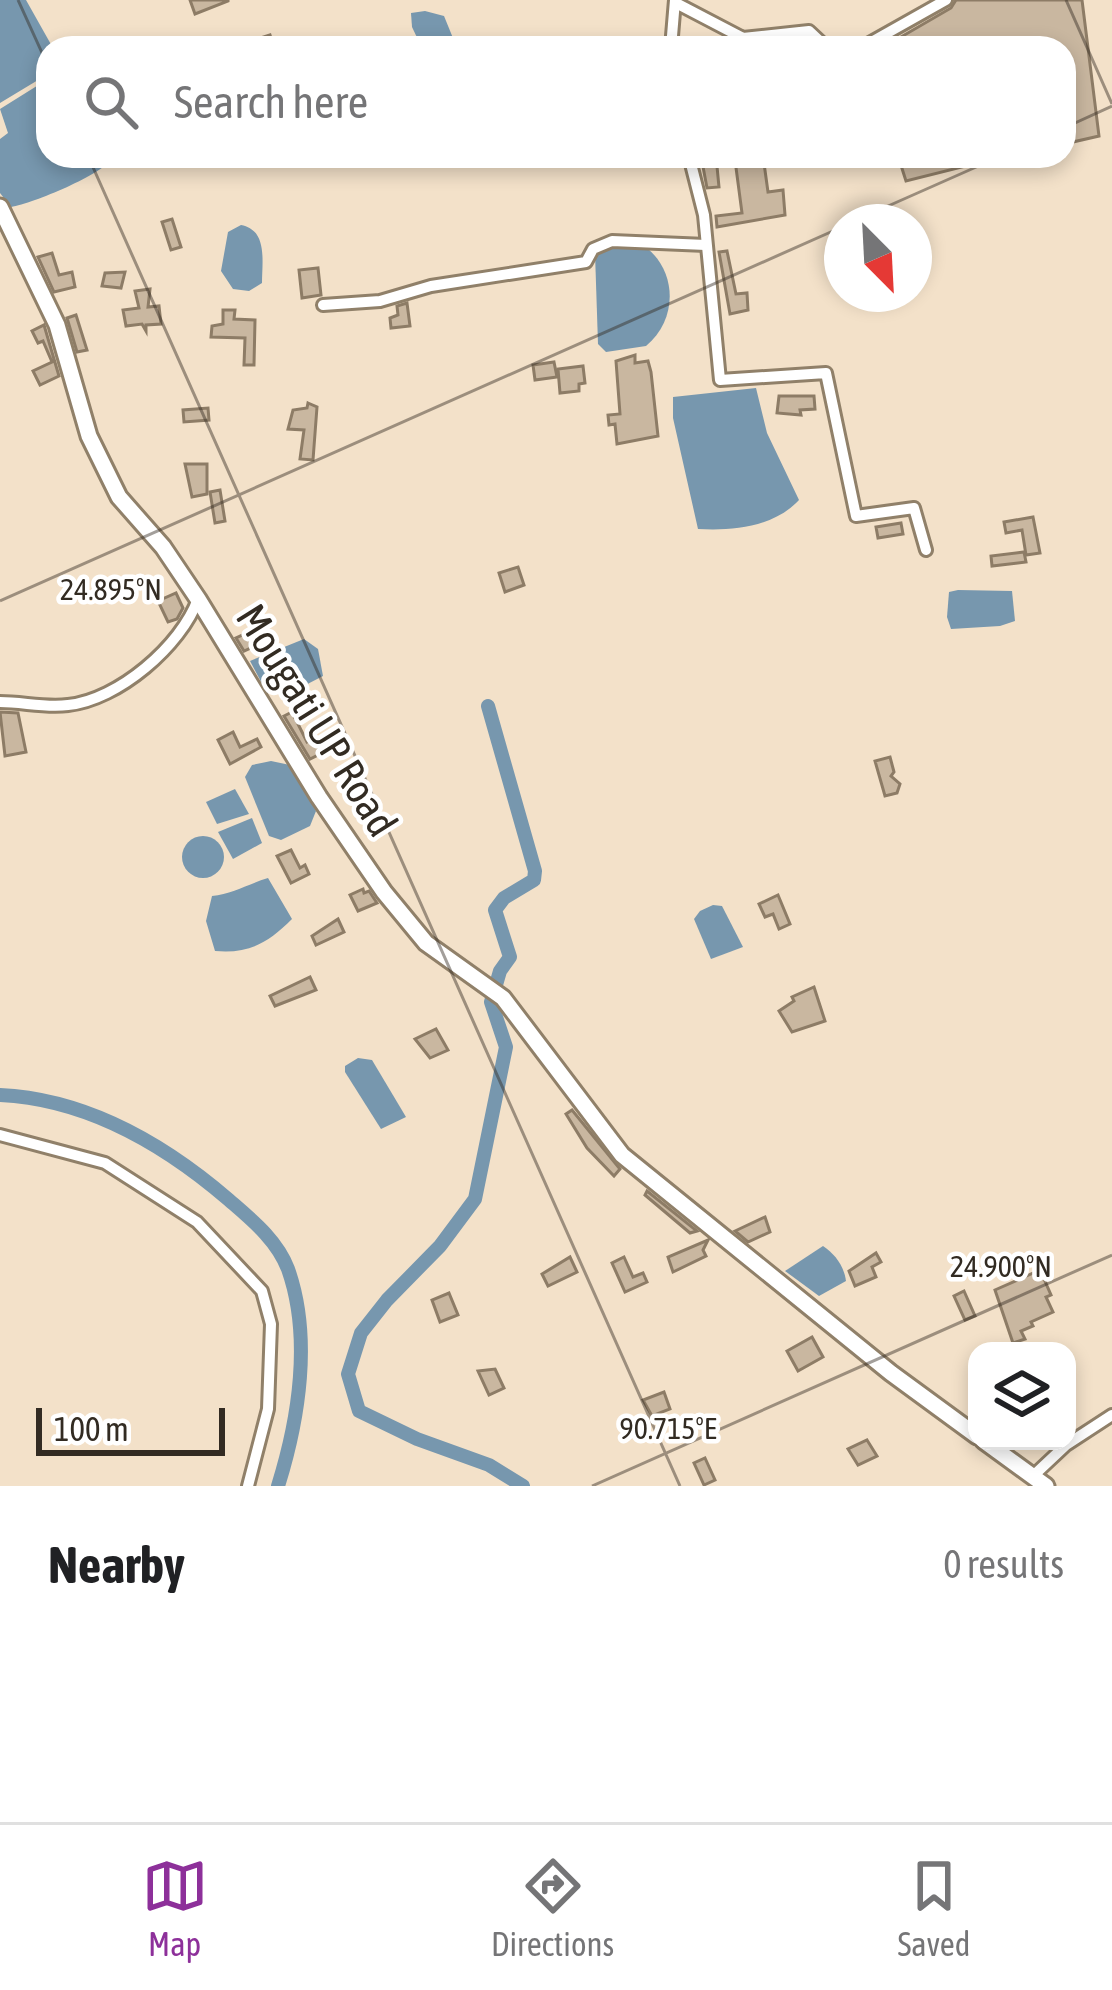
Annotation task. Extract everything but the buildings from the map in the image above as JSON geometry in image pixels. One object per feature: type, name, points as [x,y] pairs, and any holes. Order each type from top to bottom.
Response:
[{"type":"street","points":[[882,36],[946,0]]},
{"type":"street","points":[[672,36],[675,1],[739,36]]},
{"type":"street","points":[[762,36],[809,31],[814,36]]},
{"type":"street","points":[[692,168],[704,215],[721,380],[826,373],[856,516],[914,508],[926,550]]},
{"type":"street","name":"Mougati UP Road","points":[[0,207],[57,325],[100,460],[119,497],[163,547],[198,599],[384,892],[426,943],[503,998],[622,1155],[891,1373],[968,1429]]},
{"type":"street","points":[[323,305],[380,302],[431,286],[586,262],[593,249],[612,241],[706,245]]},
{"type":"street","points":[[0,702],[69,705],[104,695],[173,638],[192,616],[198,599]]},
{"type":"street","points":[[0,1135],[105,1163],[197,1222],[262,1291],[271,1324],[268,1409],[248,1486]]},
{"type":"street","points":[[997,1450],[1040,1481],[1066,1444],[1112,1415]]},
{"type":"water","points":[[0,0],[26,0],[46,36],[36,36],[36,81],[0,103]]},
{"type":"water","points":[[411,13],[444,16],[452,36],[416,36]]},
{"type":"water","points":[[36,86],[36,168],[100,168],[51,194],[11,207],[0,193],[0,139],[8,133],[0,109]]},
{"type":"water","points":[[241,225],[256,233],[262,248],[262,283],[249,291],[233,289],[221,271],[228,232]]},
{"type":"water","points":[[640,243],[667,278],[670,293],[665,321],[646,346],[606,352],[598,344],[595,253],[602,246]]},
{"type":"water","points":[[756,388],[767,433],[799,500],[778,516],[752,525],[698,529],[673,418],[673,397]]},
{"type":"water","points":[[1012,591],[1015,621],[951,629],[949,592]]},
{"type":"water","points":[[304,639],[318,649],[323,676],[294,691],[267,693],[250,661]]},
{"type":"water","points":[[271,761],[290,765],[316,811],[310,826],[281,840],[269,836],[245,777],[252,765]]},
{"type":"water","points":[[235,789],[249,814],[217,824],[206,802]]},
{"type":"water","points":[[252,818],[262,843],[233,859],[218,832]]},
{"type":"water","points":[[203,836],[218,842],[224,857],[218,872],[203,878],[188,872],[182,857],[188,842]]},
{"type":"water","points":[[268,878],[292,919],[257,945],[215,951],[206,921],[212,896]]},
{"type":"water","points":[[713,905],[722,906],[743,947],[711,959],[694,919]]},
{"type":"water","points":[[358,1058],[372,1060],[406,1117],[381,1129],[345,1072],[345,1066]]},
{"type":"water","points":[[823,1246],[838,1261],[846,1281],[819,1296],[785,1271]]},
{"type":"waterway","points":[[488,706],[535,871],[534,880],[504,898],[495,910],[510,957],[500,971],[491,1002],[506,1047],[475,1199],[440,1246],[361,1333],[348,1374],[359,1411],[417,1439],[489,1465],[523,1486]]},
{"type":"waterway","points":[[0,1095],[63,1105],[151,1143],[229,1200],[277,1249],[295,1295],[301,1350],[297,1406],[278,1486]]}]
